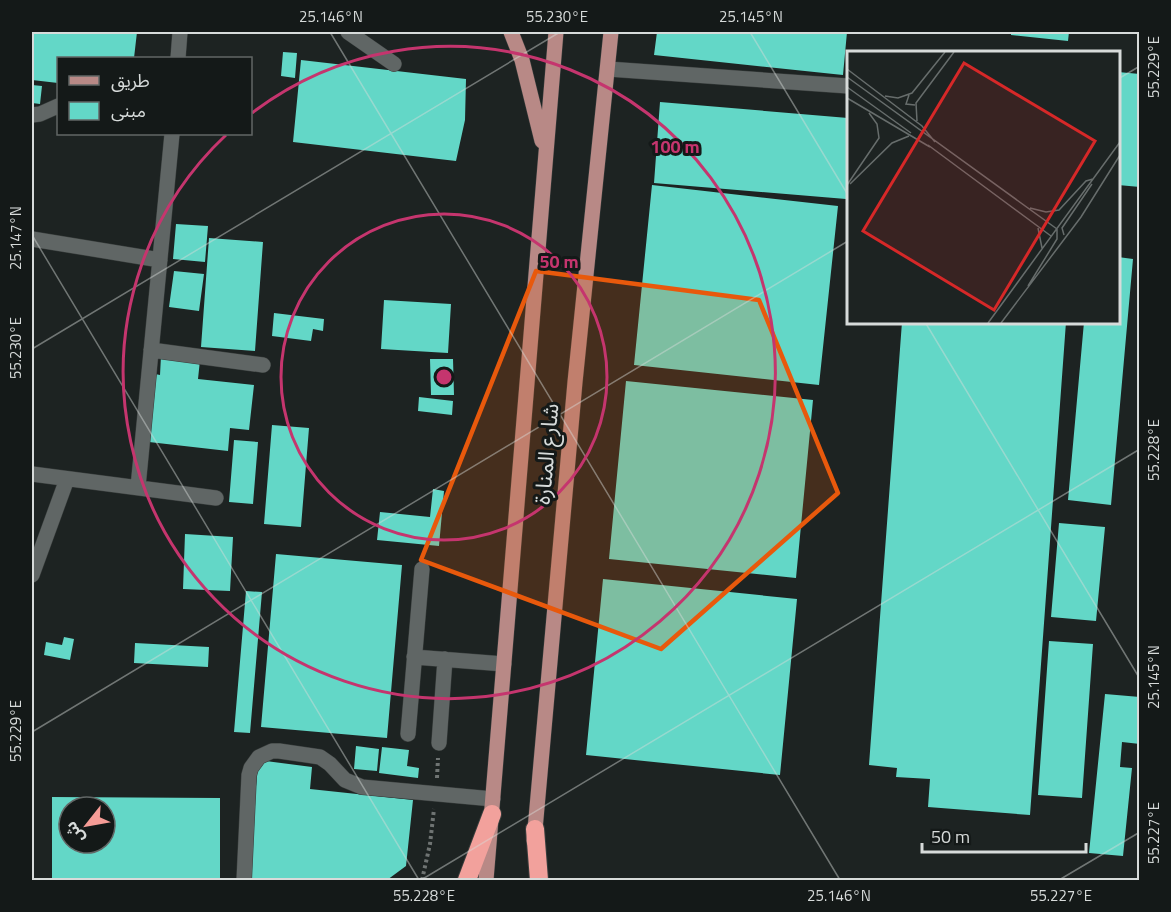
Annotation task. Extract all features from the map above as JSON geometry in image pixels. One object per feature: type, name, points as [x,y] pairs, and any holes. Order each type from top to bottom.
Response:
[{"type":"highway","points":[[467,880],[492,807]]},
{"type":"highway","points":[[535,830],[539,880]]},
{"type":"main road","points":[[511,32],[522,60],[545,152]]},
{"type":"main road","name":"شارع المنارة","points":[[486,880],[556,32]]},
{"type":"main road","name":"شارع المنارة","points":[[531,880],[575,382],[612,34]]},
{"type":"lane","points":[[178,57],[180,32]]},
{"type":"lane","points":[[348,32],[394,64]]},
{"type":"lane","points":[[609,69],[847,86]]},
{"type":"lane","points":[[32,115],[57,106]]},
{"type":"lane","points":[[138,487],[172,135]]},
{"type":"lane","points":[[32,239],[160,260]]},
{"type":"lane","points":[[151,350],[263,365]]},
{"type":"lane","points":[[32,474],[216,498]]},
{"type":"lane","points":[[32,575],[67,479]]},
{"type":"lane","points":[[408,734],[422,569]]},
{"type":"lane","points":[[414,657],[504,664]]},
{"type":"lane","points":[[439,742],[445,659]]},
{"type":"lane","points":[[244,880],[249,775],[254,762],[265,753],[279,751],[320,757],[345,780],[362,787],[492,807]]},
{"type":"path","points":[[422,880],[433,824]]},
{"type":"highlighted area","points":[[536,271],[759,300],[838,493],[661,649],[421,560]]},
{"type":"building","points":[[32,32],[137,32],[134,57],[57,57],[57,83],[32,80]]},
{"type":"building","points":[[657,32],[847,32],[843,75],[654,55]]},
{"type":"building","points":[[1011,32],[1069,32],[1068,41],[1011,35]]},
{"type":"building","points":[[283,52],[297,53],[295,78],[281,76]]},
{"type":"building","points":[[301,60],[466,79],[465,120],[456,161],[293,142]]},
{"type":"building","points":[[1120,72],[1140,74],[1140,187],[1120,185]]},
{"type":"building","points":[[32,85],[42,86],[40,104],[32,103]]},
{"type":"building","points":[[660,102],[847,118],[846,199],[654,183]]},
{"type":"building","points":[[652,185],[838,206],[819,385],[634,365]]},
{"type":"building","points":[[176,224],[208,226],[205,262],[173,259]]},
{"type":"building","points":[[209,238],[263,242],[255,351],[201,347]]},
{"type":"building","points":[[1120,257],[1133,259],[1111,505],[1068,500],[1084,324],[1120,324]]},
{"type":"building","points":[[174,271],[204,274],[199,311],[169,307]]},
{"type":"building","points":[[384,300],[451,304],[448,353],[381,349]]},
{"type":"building","points":[[274,313],[324,319],[323,331],[313,329],[311,341],[272,336]]},
{"type":"building","points":[[902,324],[1066,324],[1030,815],[928,807],[930,779],[896,777],[897,768],[869,765]]},
{"type":"building","points":[[161,356],[200,360],[198,379],[254,385],[249,430],[230,428],[228,451],[149,442],[155,374],[160,375]]},
{"type":"building","points":[[430,359],[453,359],[454,395],[431,395]]},
{"type":"building","points":[[626,381],[813,400],[796,578],[609,559]]},
{"type":"building","points":[[419,397],[453,401],[452,415],[418,411]]},
{"type":"building","points":[[272,425],[309,428],[301,527],[264,524]]},
{"type":"building","points":[[234,440],[258,442],[253,504],[229,502]]},
{"type":"building","points":[[433,489],[444,491],[439,546],[377,540],[380,512],[430,517]]},
{"type":"building","points":[[1059,523],[1105,527],[1096,621],[1051,617]]},
{"type":"building","points":[[185,534],[233,537],[230,591],[183,589]]},
{"type":"building","points":[[276,554],[402,565],[387,738],[261,727]]},
{"type":"building","points":[[603,579],[797,599],[780,775],[586,755]]},
{"type":"building","points":[[246,591],[262,592],[250,733],[234,732]]},
{"type":"building","points":[[64,637],[74,639],[70,660],[44,655],[46,642],[62,645]]},
{"type":"building","points":[[1049,641],[1093,644],[1082,798],[1038,795]]},
{"type":"building","points":[[135,643],[209,647],[208,667],[134,663]]},
{"type":"building","points":[[1105,694],[1140,697],[1140,744],[1122,742],[1120,767],[1132,768],[1123,856],[1089,853]]},
{"type":"building","points":[[356,746],[379,749],[377,771],[354,769]]},
{"type":"building","points":[[382,747],[409,750],[407,766],[419,768],[418,778],[379,773]]},
{"type":"building","points":[[258,760],[312,767],[310,789],[413,800],[406,866],[387,880],[249,880]]},
{"type":"building","points":[[52,797],[57,797],[57,855],[117,855],[117,797],[220,798],[220,880],[52,880]]}]
